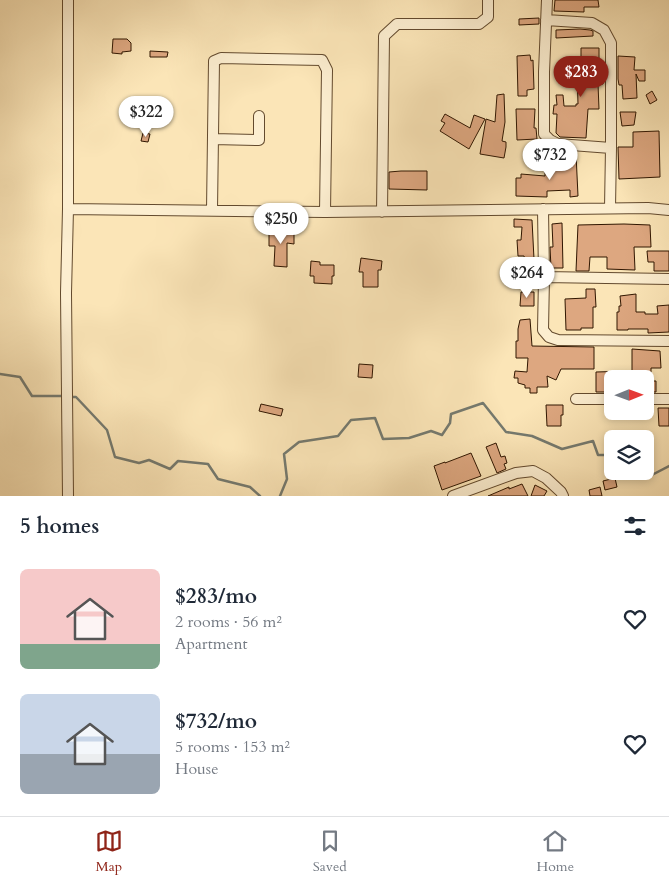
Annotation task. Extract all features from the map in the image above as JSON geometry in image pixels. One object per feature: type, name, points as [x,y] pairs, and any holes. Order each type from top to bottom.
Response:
[{"type":"street","points":[[68,0],[66,293],[68,496]]},
{"type":"street","points":[[382,212],[384,36],[397,24],[479,24],[488,17],[488,0]]},
{"type":"street","points":[[546,0],[544,134],[558,144],[611,148]]},
{"type":"street","points":[[546,20],[592,23],[604,30],[611,43],[610,208]]},
{"type":"street","points":[[212,210],[214,61],[220,58],[322,60],[327,70],[325,212]]},
{"type":"street","points":[[213,139],[259,140],[259,116]]},
{"type":"street","points":[[68,209],[325,212],[610,208],[669,210]]},
{"type":"street","points":[[543,209],[544,278],[542,330],[549,337],[558,340],[669,341]]},
{"type":"street","points":[[544,278],[669,279]]},
{"type":"street","points":[[654,399],[669,398]]},
{"type":"street","points":[[576,399],[604,399]]},
{"type":"street","points":[[452,496],[516,472],[533,471],[546,478],[563,496]]},
{"type":"building","points":[[555,0],[598,0],[599,7],[584,7],[584,12],[554,11]]},
{"type":"building","points":[[539,18],[539,24],[519,25],[519,19]]},
{"type":"building","points":[[580,29],[593,31],[593,36],[556,38],[556,30]]},
{"type":"building","points":[[113,39],[127,39],[131,43],[131,51],[122,52],[122,54],[112,53]]},
{"type":"building","points":[[581,48],[599,48],[599,70],[603,70],[603,84],[598,84],[599,109],[588,109],[586,138],[560,137],[556,133],[557,114],[553,114],[554,105],[557,105],[556,95],[563,95],[564,106],[576,106],[578,104],[577,71],[581,71]]},
{"type":"building","points":[[150,51],[168,52],[167,57],[150,57]]},
{"type":"building","points":[[530,55],[531,61],[533,60],[534,89],[527,90],[527,96],[518,96],[517,56]]},
{"type":"building","points":[[618,56],[635,57],[634,70],[645,70],[645,81],[639,81],[636,74],[637,98],[623,99],[622,85],[619,85],[618,79]]},
{"type":"building","points":[[652,91],[657,100],[650,104],[646,95]]},
{"type":"building","points":[[504,94],[505,122],[502,141],[506,142],[506,147],[504,158],[480,154],[486,119],[495,122],[497,95]]},
{"type":"building","points":[[516,109],[535,109],[534,128],[536,128],[537,139],[517,140]]},
{"type":"building","points":[[620,112],[636,112],[634,125],[622,126]]},
{"type":"building","points":[[445,114],[470,128],[474,115],[485,119],[469,149],[440,131],[445,123],[441,121]]},
{"type":"building","points":[[659,131],[660,177],[619,179],[618,147],[633,147],[633,132]]},
{"type":"building","points":[[143,133],[150,134],[148,142],[141,141]]},
{"type":"building","points":[[569,154],[576,154],[578,196],[570,197],[570,190],[547,191],[547,197],[516,196],[516,178],[521,178],[521,174],[545,176],[545,165],[569,164]]},
{"type":"building","points":[[427,171],[427,190],[389,189],[389,172]]},
{"type":"building","points":[[514,219],[532,220],[534,259],[525,260],[524,256],[518,256],[517,240],[521,240],[522,227],[514,227]]},
{"type":"building","points":[[562,223],[563,268],[551,268],[550,247],[553,247],[552,224]]},
{"type":"building","points":[[578,225],[650,225],[651,247],[634,247],[635,270],[607,269],[607,257],[590,257],[589,271],[576,271]]},
{"type":"building","points":[[269,229],[294,230],[294,244],[287,243],[287,267],[274,266],[275,246],[269,246]]},
{"type":"building","points":[[647,251],[669,251],[669,271],[654,271],[654,262],[648,262]]},
{"type":"building","points":[[361,258],[382,261],[381,270],[378,270],[378,287],[363,287],[363,272],[359,272]]},
{"type":"building","points":[[311,261],[320,262],[320,265],[334,265],[332,284],[314,283],[314,276],[310,276]]},
{"type":"building","points":[[586,289],[595,289],[596,307],[593,307],[593,328],[566,330],[565,299],[586,298]]},
{"type":"building","points":[[521,292],[534,292],[534,306],[520,306]]},
{"type":"building","points":[[636,294],[636,312],[658,314],[657,306],[669,305],[669,332],[648,333],[648,329],[617,330],[617,312],[619,312],[619,306],[621,306],[620,296]]},
{"type":"building","points":[[530,319],[532,346],[594,347],[594,369],[561,369],[556,380],[547,376],[548,387],[537,387],[537,393],[530,393],[530,388],[525,388],[525,385],[518,383],[518,378],[514,378],[515,371],[527,372],[528,358],[516,358],[516,341],[518,341],[520,320]]},
{"type":"building","points":[[632,349],[660,351],[661,368],[632,370]]},
{"type":"building","points":[[359,364],[373,365],[372,378],[358,377]]},
{"type":"building","points":[[596,372],[604,372],[604,392],[596,392]]},
{"type":"building","points":[[654,381],[656,381],[656,392],[654,392]]},
{"type":"building","points":[[261,404],[283,409],[281,416],[259,411]]},
{"type":"building","points":[[546,405],[563,405],[561,426],[547,426]]},
{"type":"building","points":[[658,408],[669,408],[669,426],[659,426]]},
{"type":"building","points":[[496,443],[501,457],[505,456],[507,463],[504,464],[506,469],[497,473],[486,447]]},
{"type":"building","points":[[471,453],[481,476],[442,490],[434,466]]},
{"type":"building","points":[[615,480],[617,487],[605,490],[603,481]]},
{"type":"building","points":[[522,484],[528,496],[488,496],[509,487],[509,489]]},
{"type":"building","points":[[535,485],[547,491],[544,496],[531,496]]},
{"type":"building","points":[[600,487],[602,496],[590,496],[589,490]]},
{"type":"waterway","points":[[0,374],[20,377],[32,396],[64,396]]},
{"type":"waterway","points":[[69,397],[76,397],[107,430],[115,457],[139,463],[149,460],[170,469],[178,461],[208,464],[218,479],[250,487],[260,496]]},
{"type":"waterway","points":[[280,496],[287,479],[284,454],[299,442],[338,436],[351,420],[375,418],[383,439],[409,438],[431,431],[442,435],[450,423],[451,414],[483,403],[506,432],[532,436],[562,449],[593,441],[598,455],[604,455]]},
{"type":"waterway","points":[[654,474],[669,466]]}]
